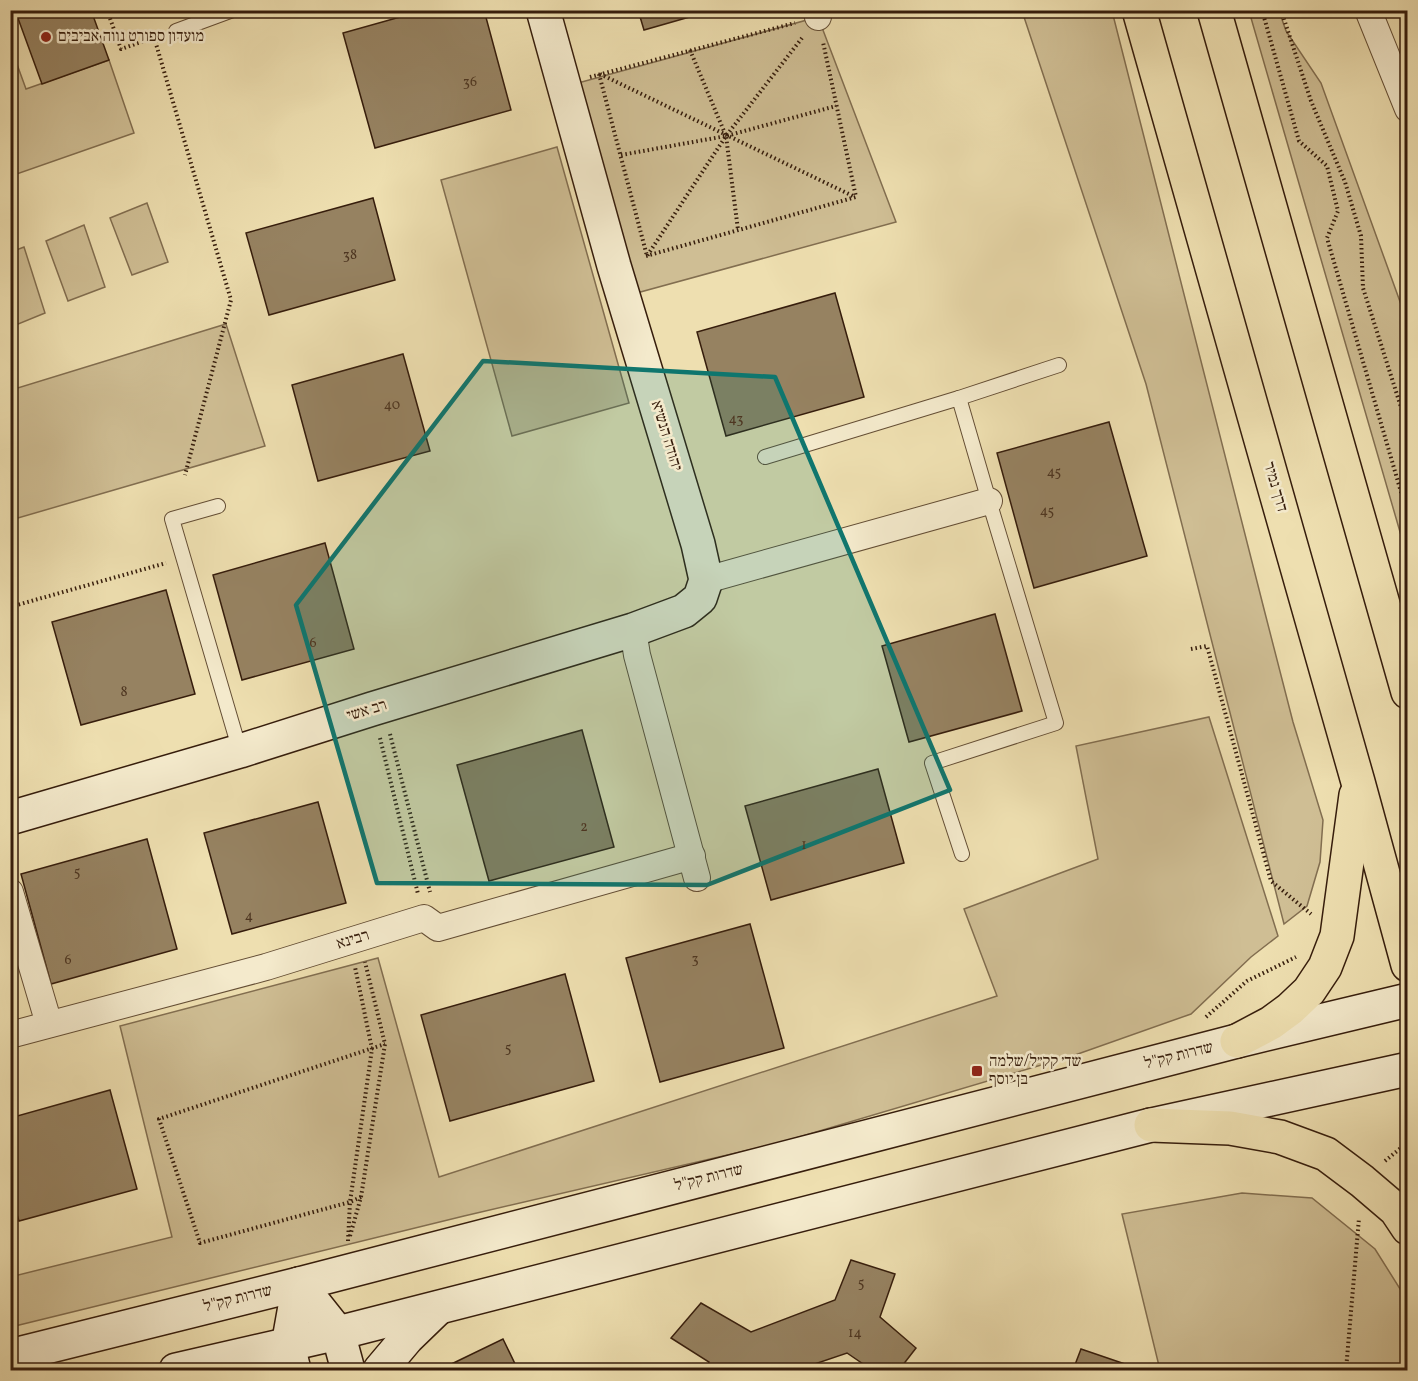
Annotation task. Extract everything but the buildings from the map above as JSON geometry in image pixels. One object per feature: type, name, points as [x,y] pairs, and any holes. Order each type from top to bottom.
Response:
[{"type":"highway","name":"דרך נמיר","points":[[1139,10],[1358,782],[1407,965]]},
{"type":"highway","points":[[1214,10],[1407,692]]},
{"type":"highway","points":[[1237,1041],[1290,1009],[1309,992],[1325,967],[1337,936],[1358,782]]},
{"type":"highway","points":[[1151,1125],[1230,1128],[1280,1137],[1326,1154],[1396,1210],[1407,1228]]},
{"type":"main road","name":"יהודה הנשיא","points":[[543,10],[614,266],[698,544],[706,580]]},
{"type":"main road","name":"רב אשי","points":[[10,818],[240,752],[372,709],[633,630],[684,611],[700,598],[706,580]]},
{"type":"main road","name":"שדרות קק\"ל","points":[[10,1356],[299,1284],[1237,1041],[1407,1000]]},
{"type":"main road","points":[[176,1371],[291,1358],[338,1334],[438,1308],[1151,1125],[1407,1069]]},
{"type":"main road","points":[[299,1284],[338,1334],[348,1371]]},
{"type":"main road","points":[[291,1358],[299,1284]]},
{"type":"main road","points":[[380,1371],[407,1338],[438,1308]]},
{"type":"street","points":[[1368,10],[1407,109]]},
{"type":"street","points":[[706,580],[989,501]]},
{"type":"street","points":[[424,918],[438,928],[695,867],[633,630]]},
{"type":"street","points":[[10,892],[49,1024]]},
{"type":"street","name":"רבינא","points":[[10,1035],[266,967],[424,918]]},
{"type":"lane","points":[[176,31],[231,11]]},
{"type":"lane","points":[[765,458],[1059,365]]},
{"type":"lane","points":[[959,398],[1056,723],[932,763],[962,854]]},
{"type":"lane","points":[[218,506],[172,519],[240,752]]},
{"type":"path","points":[[107,10],[121,49],[176,31]]},
{"type":"path","points":[[1262,10],[1299,141],[1328,166],[1338,211],[1327,238],[1407,516]]},
{"type":"path","points":[[1281,10],[1311,101],[1348,193],[1361,236],[1363,288],[1407,429]]},
{"type":"path","points":[[599,74],[817,14]]},
{"type":"path","points":[[817,14],[856,197]]},
{"type":"path","points":[[647,256],[726,136],[817,14]]},
{"type":"path","points":[[154,37],[231,300],[184,475]]},
{"type":"path","points":[[690,50],[726,136],[738,230]]},
{"type":"path","points":[[599,74],[856,197]]},
{"type":"path","points":[[599,74],[647,256]]},
{"type":"path","points":[[621,156],[726,136],[836,106]]},
{"type":"path","points":[[647,256],[856,197]]},
{"type":"path","points":[[10,607],[184,558]]},
{"type":"path","points":[[1191,649],[1207,646],[1271,881],[1337,936]]},
{"type":"path","points":[[372,709],[424,918]]},
{"type":"path","points":[[355,1269],[348,1241],[362,1197],[385,1044],[359,938]]},
{"type":"path","points":[[1202,1021],[1247,981],[1297,956]]},
{"type":"path","points":[[362,1197],[200,1243],[159,1119],[385,1044]]},
{"type":"path","points":[[1346,1371],[1362,1181],[1407,1142]]},
{"type":"highlighted area","points":[[483,361],[775,377],[950,790],[707,885],[377,883],[296,605]]},
{"type":"shaded area","points":[[1022,11],[1112,11],[1293,722],[1323,820],[1320,862],[1307,906],[1284,924],[1146,384]]},
{"type":"shaded area","points":[[1249,11],[1279,11],[1286,31],[1321,83],[1407,321],[1407,556]]},
{"type":"shaded area","points":[[818,17],[896,222],[633,294],[578,83]]},
{"type":"shaded area","points":[[10,45],[26,89],[109,60],[134,133],[11,176]]},
{"type":"shaded area","points":[[557,147],[629,403],[512,436],[441,180]]},
{"type":"shaded area","points":[[147,203],[168,262],[132,275],[110,218]]},
{"type":"shaded area","points":[[84,225],[105,287],[68,301],[46,241]]},
{"type":"shaded area","points":[[24,247],[45,313],[11,327],[11,252]]},
{"type":"shaded area","points":[[226,324],[265,446],[11,520],[11,390]]},
{"type":"shaded area","points":[[1209,717],[1278,936],[1251,957],[1191,1014],[1075,1055],[779,1143],[464,1216],[11,1327],[10,1277],[172,1237],[120,1026],[378,958],[439,1177],[997,996],[964,909],[1098,859],[1076,746]]},
{"type":"shaded area","points":[[1242,1193],[1312,1198],[1375,1249],[1407,1300],[1407,1370],[1160,1370],[1122,1214]]},
{"type":"place","name":"מועדון ספורט נווה אביבים","points":[[46,37]]},
{"type":"place","name":"שד׳ קק״ל/שלמה בן יוסף","points":[[977,1071]]}]
